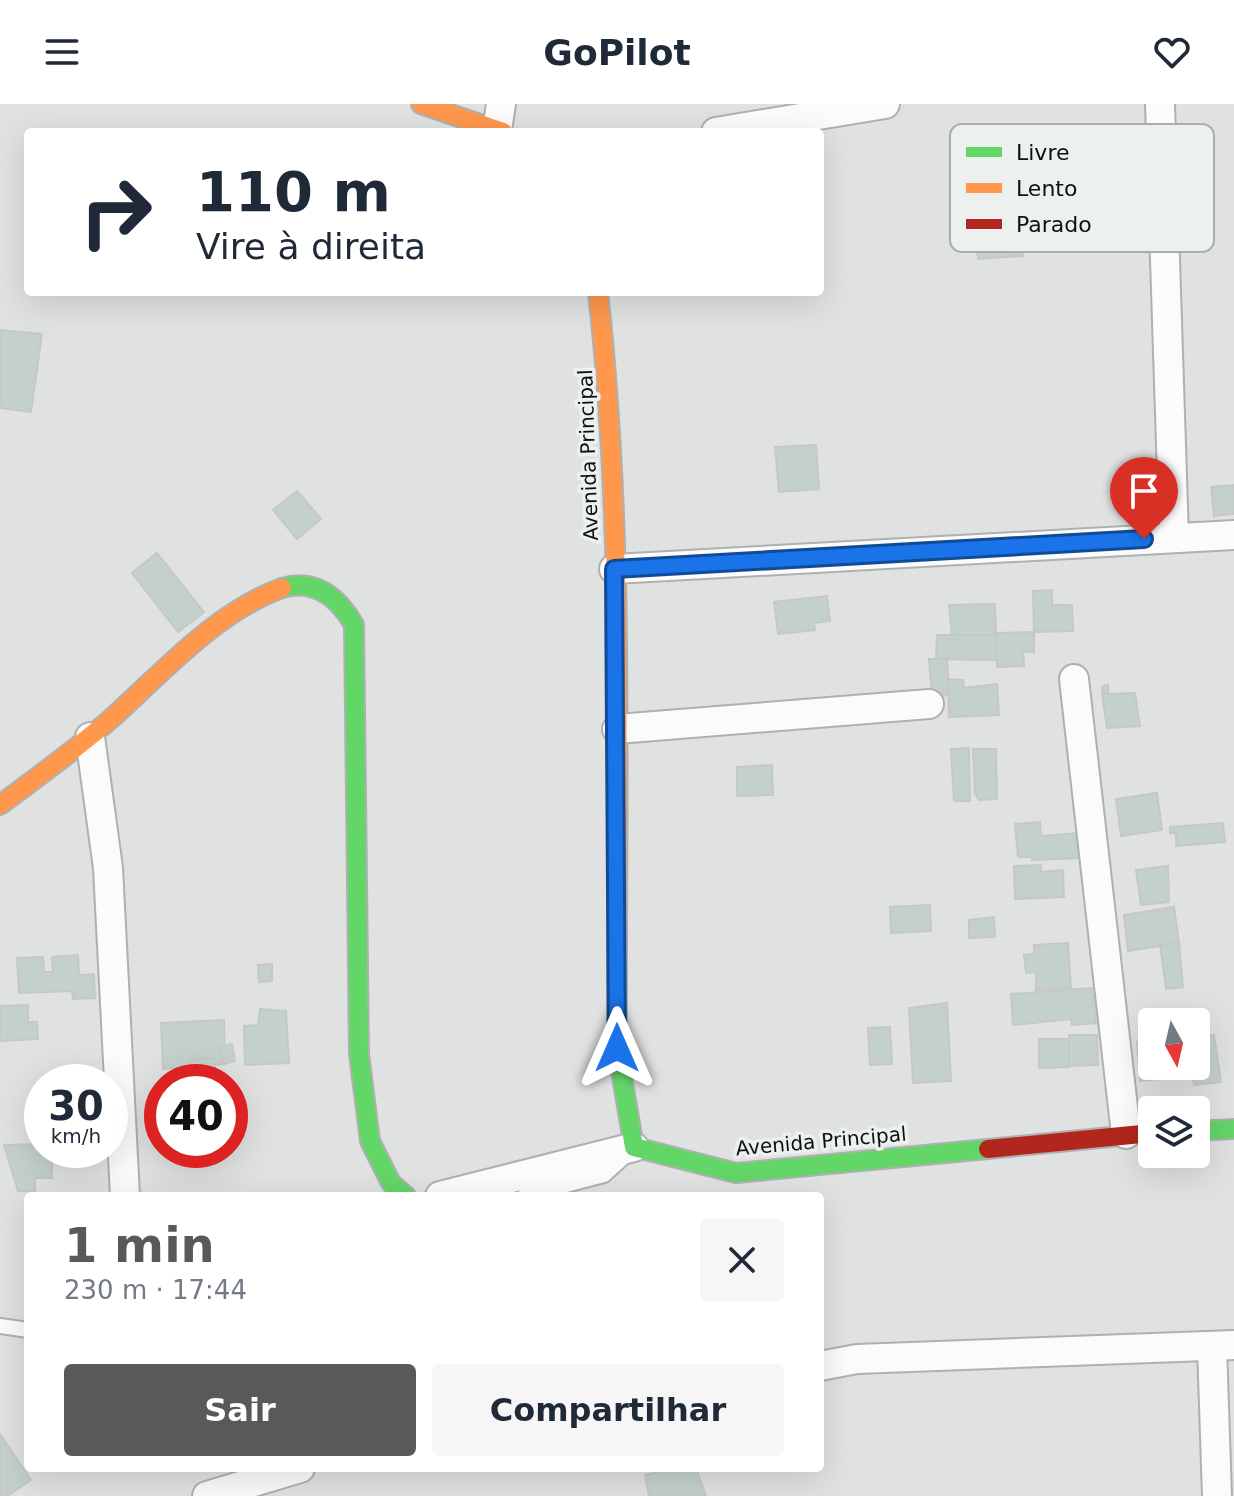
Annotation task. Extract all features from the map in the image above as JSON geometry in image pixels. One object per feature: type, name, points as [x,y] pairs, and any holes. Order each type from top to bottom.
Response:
[{"type":"street","points":[[421,104],[500,122]]},
{"type":"street","points":[[740,128],[885,104]]},
{"type":"street","points":[[1160,104],[1161,124]]},
{"type":"street","points":[[1165,252],[1174,538]]},
{"type":"street","name":"Avenida Principal","points":[[598,296],[610,397],[617,729],[617,1048],[634,1147],[736,1173],[1138,1133]]},
{"type":"street","points":[[614,569],[1234,535]]},
{"type":"street","points":[[0,805],[90,737],[251,599],[287,586],[316,585],[343,602],[354,625],[359,1054],[370,1141],[391,1183],[401,1192]]},
{"type":"street","points":[[1074,679],[1138,1126]]},
{"type":"street","points":[[617,729],[929,704]]},
{"type":"street","points":[[90,737],[108,868],[125,1192]]},
{"type":"street","points":[[1210,1130],[1234,1129]]},
{"type":"street","points":[[456,1192],[634,1147]]},
{"type":"street","points":[[824,1365],[857,1359],[1223,1345],[1217,1496]]},
{"type":"street","points":[[207,1496],[287,1472]]},
{"type":"lane","points":[[539,1192],[604,1175],[634,1147]]},
{"type":"lane","points":[[0,1326],[24,1329]]},
{"type":"building","points":[[977,252],[1023,252],[1023,256],[978,259]]},
{"type":"building","points":[[0,330],[42,334],[31,412],[0,408]]},
{"type":"building","points":[[816,445],[819,489],[779,492],[775,447]]},
{"type":"building","points":[[1234,485],[1234,514],[1214,516],[1211,487]]},
{"type":"building","points":[[297,491],[321,519],[297,539],[273,510]]},
{"type":"building","points":[[157,553],[204,612],[178,632],[132,573]]},
{"type":"building","points":[[1052,590],[1052,605],[1072,605],[1073,631],[1034,632],[1033,591]]},
{"type":"building","points":[[827,596],[830,621],[814,623],[815,630],[778,634],[774,602]]},
{"type":"building","points":[[995,604],[996,635],[952,635],[949,605]]},
{"type":"building","points":[[1034,632],[1034,652],[1023,652],[1024,666],[997,667],[995,633]]},
{"type":"building","points":[[937,635],[996,635],[996,660],[936,659]]},
{"type":"building","points":[[929,659],[947,659],[949,695],[932,697]]},
{"type":"building","points":[[948,679],[963,680],[964,688],[997,684],[999,715],[949,717]]},
{"type":"building","points":[[1108,685],[1108,694],[1135,693],[1140,726],[1107,728],[1102,694],[1103,686]]},
{"type":"building","points":[[969,748],[970,801],[954,801],[951,749]]},
{"type":"building","points":[[973,749],[996,749],[997,799],[979,800],[975,794]]},
{"type":"building","points":[[772,765],[773,795],[737,796],[737,767]]},
{"type":"building","points":[[1157,793],[1162,830],[1121,836],[1116,799]]},
{"type":"building","points":[[1040,822],[1041,836],[1079,833],[1080,858],[1032,860],[1032,857],[1018,857],[1015,824]]},
{"type":"building","points":[[1223,823],[1225,842],[1176,846],[1176,833],[1170,833],[1170,827]]},
{"type":"building","points":[[1041,865],[1041,872],[1063,870],[1064,897],[1015,899],[1014,866]]},
{"type":"building","points":[[1168,866],[1169,902],[1141,905],[1136,870]]},
{"type":"building","points":[[930,905],[931,931],[891,933],[890,907]]},
{"type":"building","points":[[1174,907],[1179,943],[1128,951],[1124,915]]},
{"type":"building","points":[[994,917],[995,937],[969,938],[969,920]]},
{"type":"building","points":[[1068,943],[1071,988],[1036,990],[1036,972],[1026,973],[1024,955],[1034,954],[1034,945]]},
{"type":"building","points":[[1179,943],[1183,987],[1166,989],[1160,945]]},
{"type":"building","points":[[78,955],[79,975],[94,974],[95,998],[73,999],[72,991],[19,993],[17,958],[43,957],[44,972],[53,972],[52,957]]},
{"type":"building","points":[[272,964],[272,981],[259,982],[258,965]]},
{"type":"building","points":[[1092,988],[1096,1023],[1072,1025],[1071,1019],[1013,1025],[1011,994]]},
{"type":"building","points":[[947,1003],[951,1081],[913,1083],[909,1008]]},
{"type":"building","points":[[28,1005],[28,1022],[37,1022],[38,1039],[0,1041],[0,1006]]},
{"type":"building","points":[[260,1009],[286,1011],[289,1063],[245,1064],[244,1026],[258,1025]]},
{"type":"building","points":[[224,1020],[225,1064],[163,1064],[161,1023]]},
{"type":"building","points":[[890,1027],[892,1064],[870,1065],[868,1028]]},
{"type":"building","points":[[1069,1035],[1097,1035],[1098,1065],[1069,1066]]},
{"type":"building","points":[[1214,1035],[1221,1082],[1194,1085],[1193,1080],[1210,1080],[1210,1036]]},
{"type":"building","points":[[1039,1039],[1069,1039],[1069,1067],[1039,1068]]},
{"type":"building","points":[[232,1044],[235,1061],[223,1064],[219,1047]]},
{"type":"building","points":[[214,1058],[215,1064],[191,1064],[191,1060]]},
{"type":"building","points":[[24,1144],[24,1168],[52,1168],[52,1178],[35,1178],[35,1191],[18,1191],[4,1145]]},
{"type":"building","points":[[0,1434],[31,1480],[7,1496],[0,1496]]},
{"type":"building","points":[[697,1472],[706,1496],[649,1496],[645,1475]]},
{"type":"traffic: fast","points":[[282,588],[305,586],[324,592],[341,606],[354,625],[359,1054],[370,1141],[391,1183],[401,1192]]},
{"type":"traffic: fast","points":[[617,966],[617,1048],[634,1147],[736,1173],[988,1149]]},
{"type":"traffic: fast","points":[[1210,1130],[1234,1129]]},
{"type":"traffic: slow","points":[[421,104],[491,128]]},
{"type":"traffic: slow","points":[[598,296],[612,460],[615,544],[617,966]]},
{"type":"traffic: slow","points":[[0,805],[112,718],[213,628],[235,612],[282,588]]},
{"type":"traffic: jam","points":[[988,1149],[1138,1134]]},
{"type":"route","points":[[617,1048],[614,569],[1144,539]]}]
